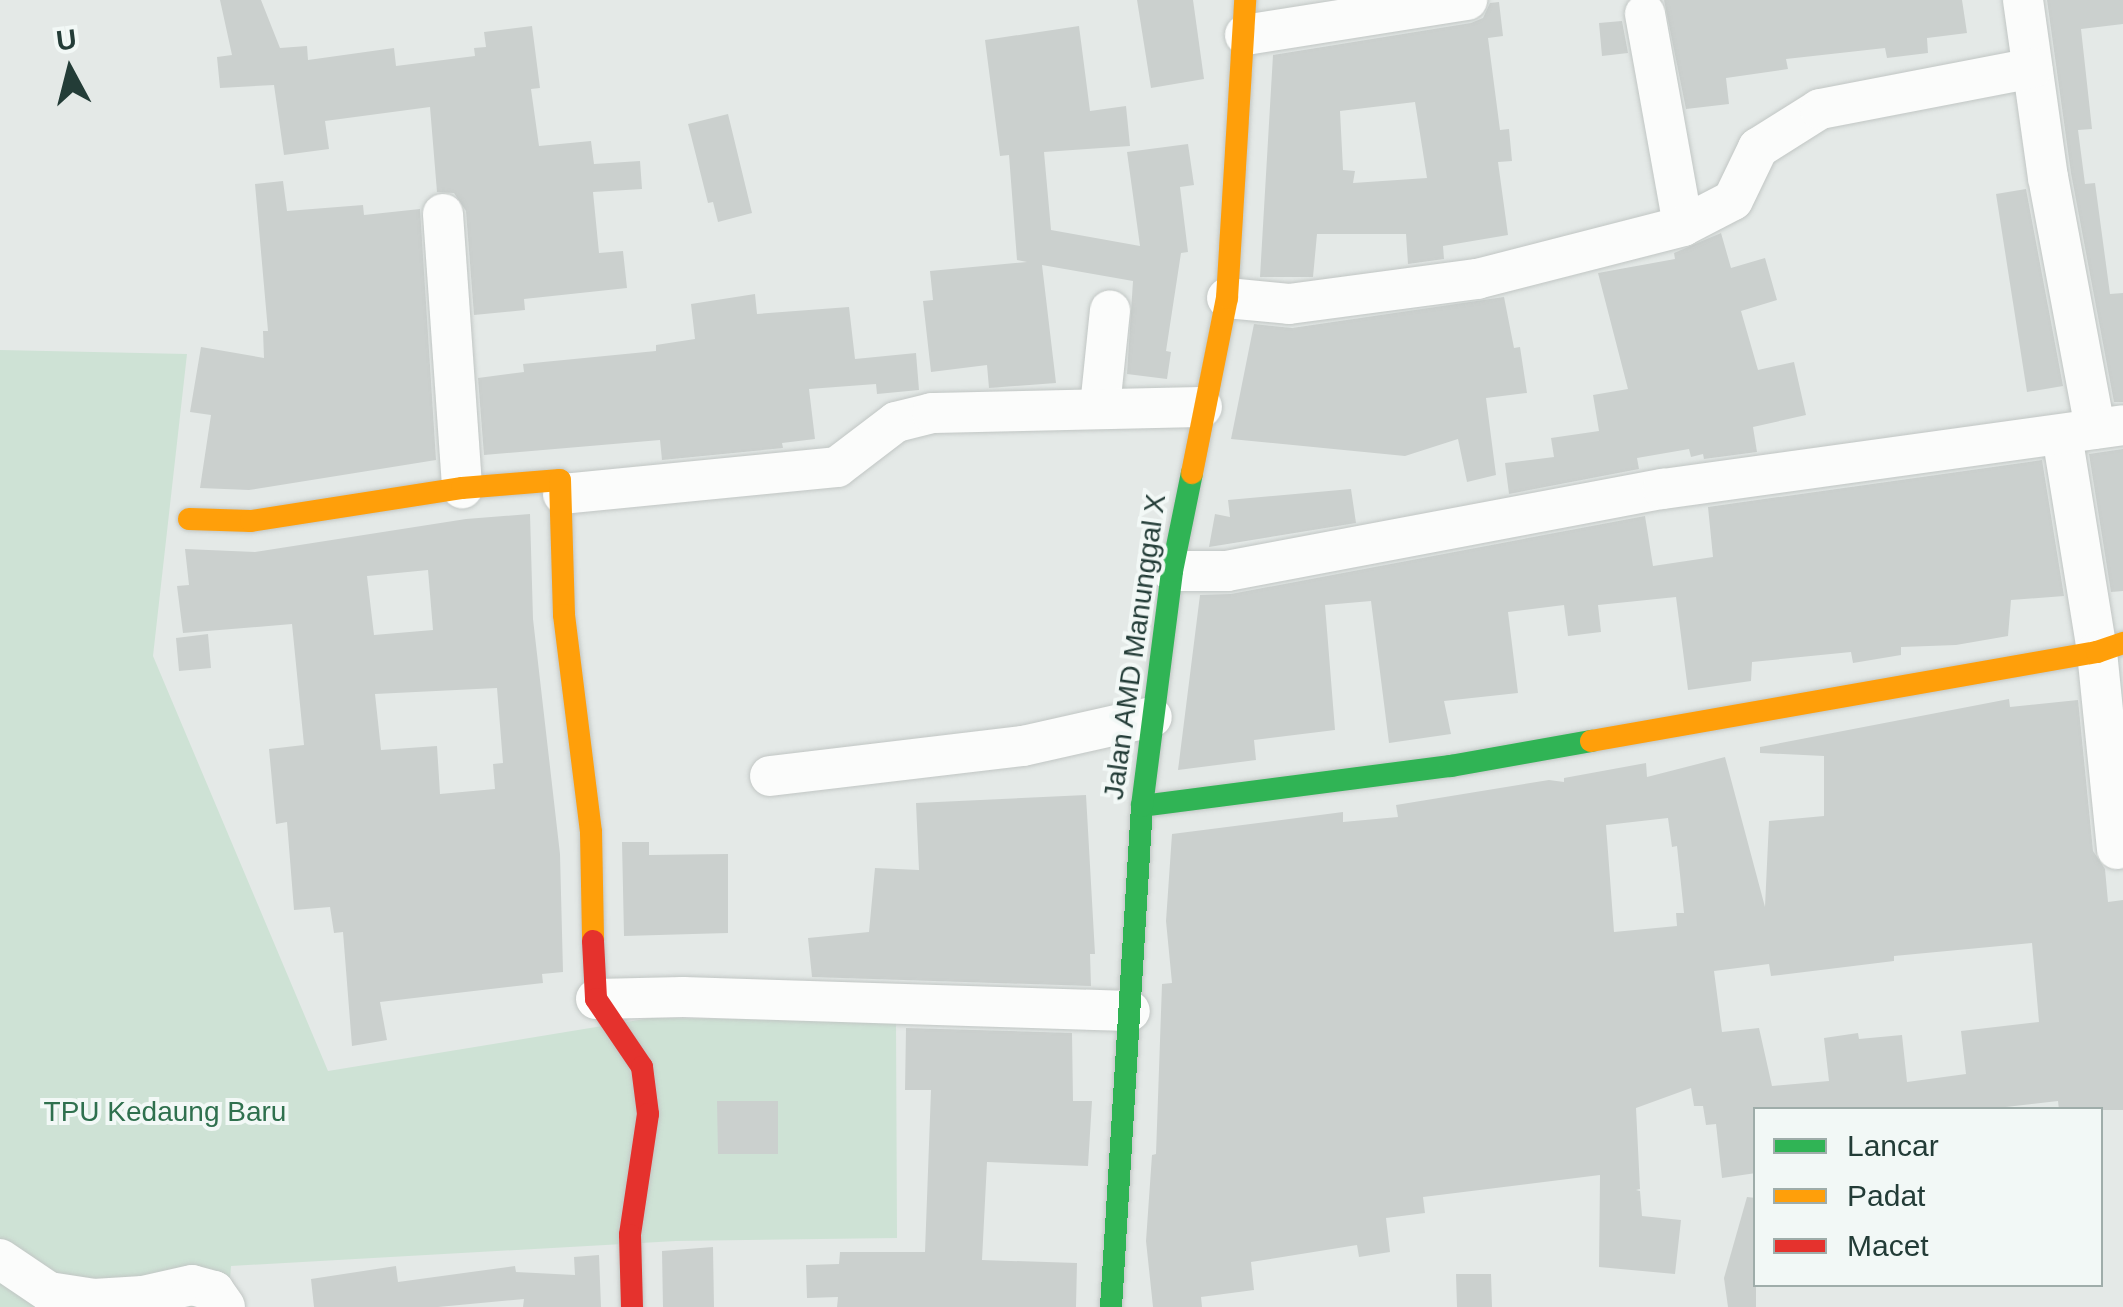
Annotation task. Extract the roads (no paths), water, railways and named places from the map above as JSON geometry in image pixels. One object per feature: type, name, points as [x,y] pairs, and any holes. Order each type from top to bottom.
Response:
[{"type":"street","points":[[1245,18],[1467,0]]},
{"type":"street","points":[[2023,0],[2093,429],[2110,648],[2117,849]]},
{"type":"street","points":[[1645,14],[1684,226]]},
{"type":"street","name":"Jalan AMD Manunggal X","points":[[1111,1307],[1142,806],[1172,571],[1227,298],[1245,18]]},
{"type":"street","points":[[1227,298],[1290,304],[1478,280],[1684,226],[1734,200],[1758,148],[1820,109],[2032,68]]},
{"type":"street","points":[[444,214],[462,488]]},
{"type":"street","points":[[1100,407],[1110,312]]},
{"type":"street","points":[[563,494],[837,467],[896,422],[932,413],[1202,407]]},
{"type":"street","points":[[1172,571],[1227,571],[1663,488],[2093,429]]},
{"type":"street","points":[[189,519],[250,521],[462,488],[557,478],[563,494],[564,615],[591,832],[596,1000],[642,1066],[648,1114],[630,1234],[632,1307]]},
{"type":"street","points":[[1142,806],[1451,766],[2110,648]]},
{"type":"street","points":[[770,776],[1023,746],[1152,717]]},
{"type":"street","points":[[596,1000],[683,997],[1130,1011]]},
{"type":"street","points":[[0,1258],[48,1292],[94,1298],[143,1296],[192,1285],[214,1291],[225,1307]]},
{"type":"park label","name":"TPU Kedaung Baru","points":[[165,1112]]}]
